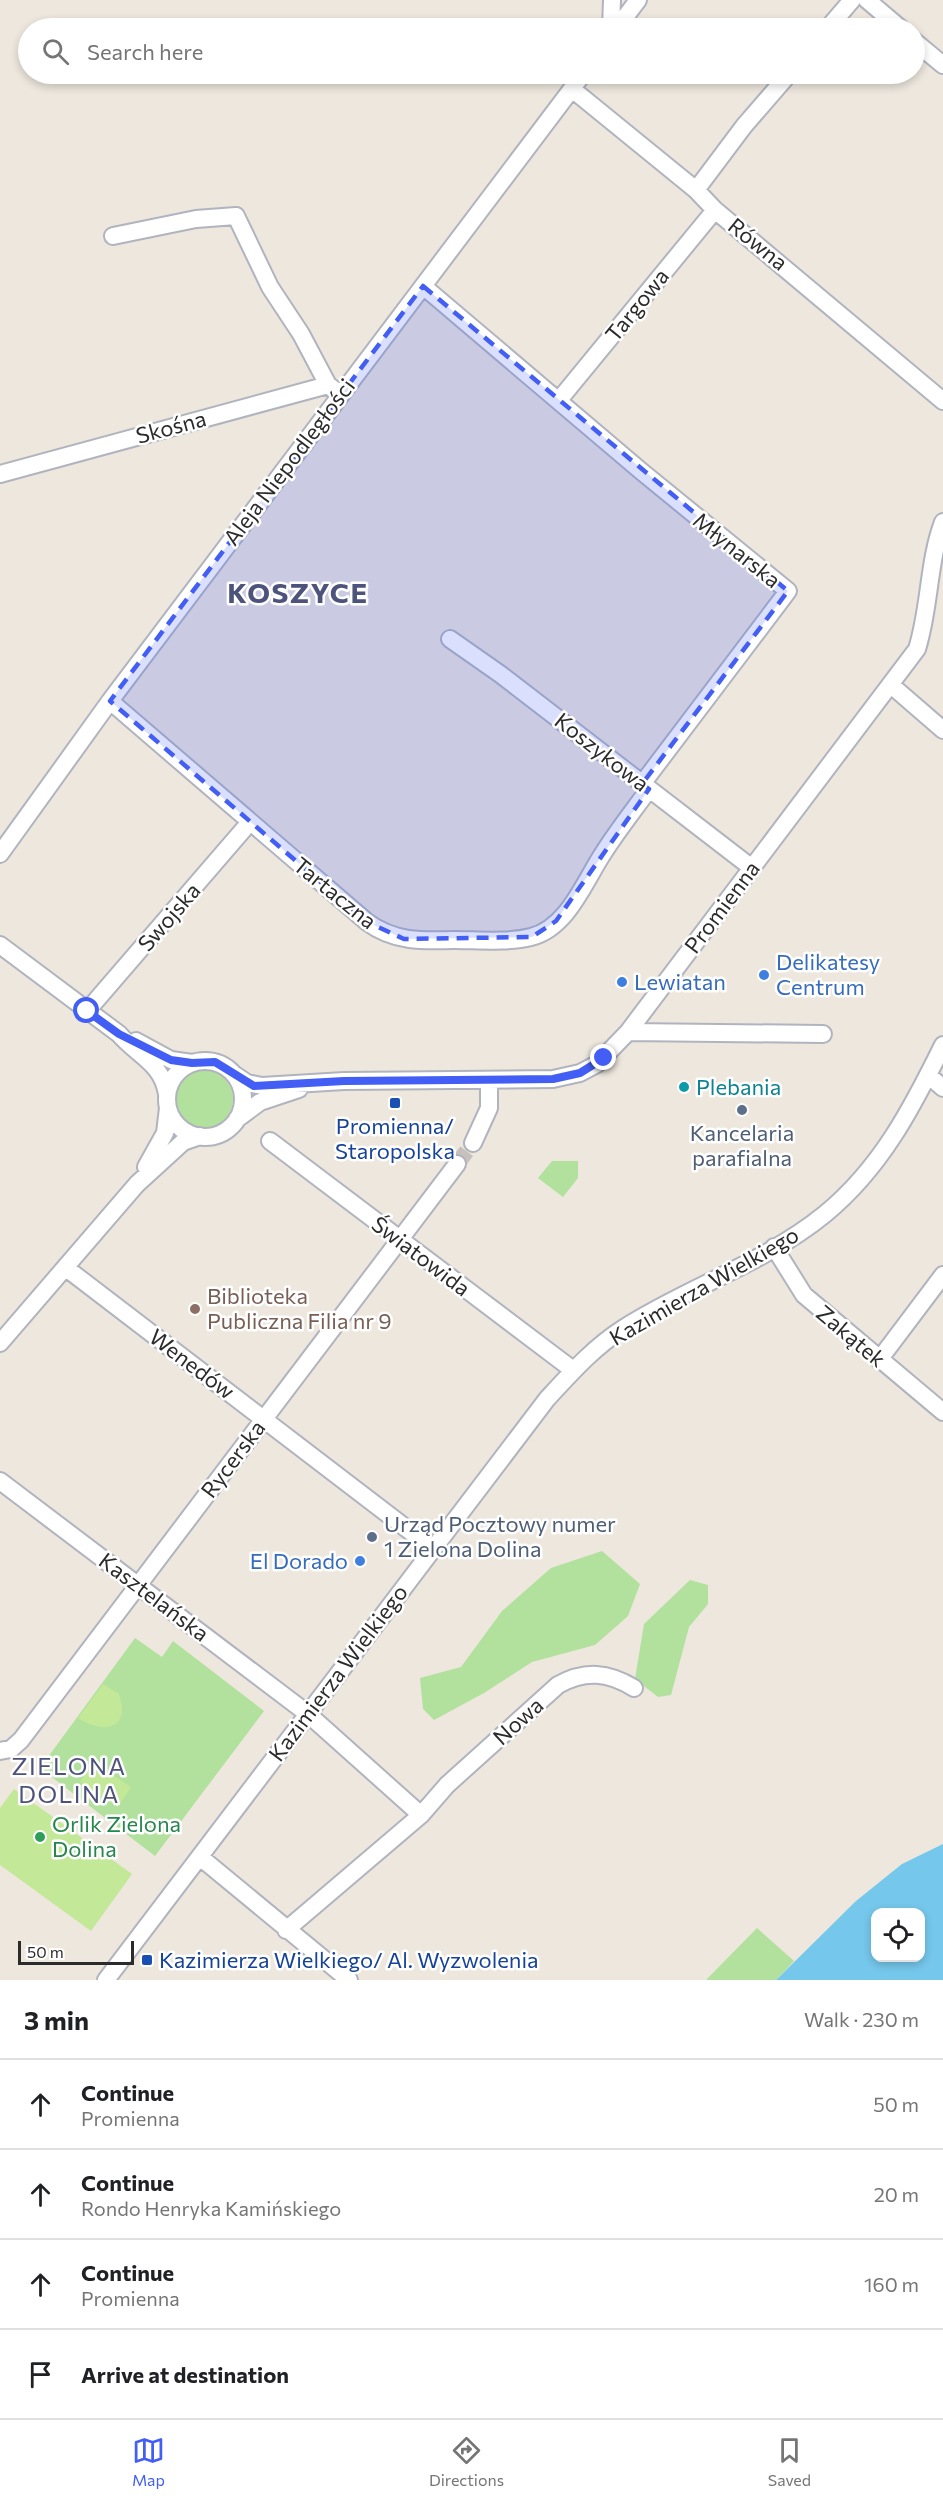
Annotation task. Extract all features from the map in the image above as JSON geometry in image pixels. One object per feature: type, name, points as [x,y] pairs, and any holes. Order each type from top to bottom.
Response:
[{"type":"street","points":[[611,18],[612,0]]},
{"type":"street","points":[[624,18],[638,0]]},
{"type":"street","points":[[837,18],[852,0]]},
{"type":"street","points":[[867,0],[888,18]]},
{"type":"street","points":[[925,49],[943,65]]},
{"type":"street","name":"Aleja Niepodległości","points":[[0,854],[334,389],[423,286],[576,84]]},
{"type":"street","points":[[696,190],[744,126],[780,84]]},
{"type":"street","name":"Równa","points":[[572,89],[696,190],[715,210],[943,401]]},
{"type":"street","name":"Targowa","points":[[559,400],[715,210]]},
{"type":"street","points":[[113,236],[196,219],[236,216],[270,287],[334,389]]},
{"type":"street","name":"Młynarska","points":[[423,286],[788,591],[646,786]]},
{"type":"street","name":"Skośna","points":[[0,474],[334,389]]},
{"type":"street","name":"Promienna","points":[[235,1075],[254,1086],[344,1081],[522,1082],[572,1076],[604,1058],[628,1032],[917,649],[930,591],[936,542],[943,522]]},
{"type":"street","name":"Koszykowa","points":[[450,639],[500,674],[752,868]]},
{"type":"street","points":[[891,685],[943,729]]},
{"type":"street","name":"Tartaczna","points":[[110,701],[367,922],[384,933],[414,940],[532,937],[551,926],[565,912],[646,786]]},
{"type":"street","name":"Swojska","points":[[87,1011],[250,822]]},
{"type":"street","points":[[0,945],[119,1034],[171,1060],[192,1063],[215,1062],[235,1075],[243,1097],[236,1120],[220,1133],[183,1142],[137,1184],[0,1343]]},
{"type":"street","points":[[628,1032],[823,1034]]},
{"type":"street","points":[[119,1034],[131,1048],[159,1069],[168,1101],[180,1127],[201,1136]]},
{"type":"street","name":"Kazimierza Wielkiego","points":[[106,1980],[547,1399],[573,1371],[623,1329],[774,1247],[824,1215],[863,1177],[896,1135],[943,1044]]},
{"type":"street","points":[[137,1184],[165,1132],[168,1101],[175,1075],[192,1063]]},
{"type":"street","points":[[928,1075],[943,1088]]},
{"type":"street","points":[[473,1143],[489,1108],[489,1081]]},
{"type":"street","name":"Promienna","points":[[236,1120],[260,1102],[311,1084]]},
{"type":"street","name":"Światowida","points":[[270,1141],[573,1371]]},
{"type":"street","name":"Rycerska","points":[[3,1751],[21,1740],[457,1164]]},
{"type":"street","name":"Zakątek","points":[[774,1247],[804,1295],[943,1412]]},
{"type":"street","name":"Wenedów","points":[[66,1268],[432,1548]]},
{"type":"street","points":[[879,1360],[943,1275]]},
{"type":"street","name":"Kasztelańska","points":[[0,1481],[308,1714]]},
{"type":"street","name":"Nowa","points":[[286,1930],[421,1815],[447,1785],[558,1685],[570,1678],[595,1673],[622,1681],[634,1688]]},
{"type":"street","points":[[308,1714],[421,1815]]},
{"type":"street","points":[[200,1857],[349,1980]]},
{"type":"highlighted area","points":[[423,286],[788,591],[642,784],[649,789],[556,921],[532,937],[404,939],[367,922],[110,701]]},
{"type":"green space","points":[[204,1070],[215,1072],[228,1083],[233,1099],[231,1110],[220,1123],[204,1128],[193,1126],[180,1115],[175,1099],[177,1088],[188,1075]]},
{"type":"green space","points":[[552,1161],[578,1161],[578,1178],[563,1197],[538,1178]]},
{"type":"green space","points":[[602,1551],[640,1584],[628,1616],[595,1645],[532,1662],[484,1693],[434,1720],[423,1709],[420,1678],[461,1667],[502,1611],[551,1568]]},
{"type":"green space","points":[[690,1580],[708,1585],[708,1604],[689,1627],[671,1695],[658,1697],[635,1679],[644,1624]]},
{"type":"green space","points":[[135,1638],[162,1657],[173,1641],[264,1711],[155,1856],[40,1768]]},
{"type":"green space","points":[[103,1684],[119,1694],[122,1706],[121,1715],[113,1726],[97,1726],[78,1718]]},
{"type":"green space","points":[[93,1762],[131,1787],[118,1807],[80,1782]]},
{"type":"green space","name":"Orlik Zielona Dolina","points":[[14,1789],[132,1874],[91,1931],[0,1865],[0,1808]]},
{"type":"green space","points":[[757,1928],[794,1961],[776,1980],[706,1980]]},
{"type":"water","points":[[943,1844],[943,1980],[776,1980],[856,1901],[902,1864]]},
{"type":"tunnel","points":[[457,1164],[473,1143]]},
{"type":"place","name":"Delikatesy Centrum","points":[[764,975]]},
{"type":"place","name":"Lewiatan","points":[[622,982]]},
{"type":"place","name":"Plebania","points":[[684,1087]]},
{"type":"place","name":"Promienna/ Staropolska","points":[[395,1103]]},
{"type":"place","name":"Kancelaria parafialna","points":[[742,1110]]},
{"type":"place","name":"Biblioteka Publiczna Filia nr 9","points":[[195,1309]]},
{"type":"place","name":"Urząd Pocztowy numer 1 Zielona Dolina","points":[[372,1537]]},
{"type":"place","name":"El Dorado","points":[[360,1561]]},
{"type":"place","name":"Orlik Zielona Dolina","points":[[40,1837]]},
{"type":"place","name":"Kazimierza Wielkiego/ Al. Wyzwolenia","points":[[147,1960]]},
{"type":"district","name":"KOSZYCE","points":[[298,593]]},
{"type":"district","name":"ZIELONA DOLINA","points":[[69,1781]]},
{"type":"route","points":[[87,1011],[119,1034],[171,1060],[192,1063],[215,1062],[254,1086],[344,1081],[522,1082],[572,1076],[604,1058]]}]
